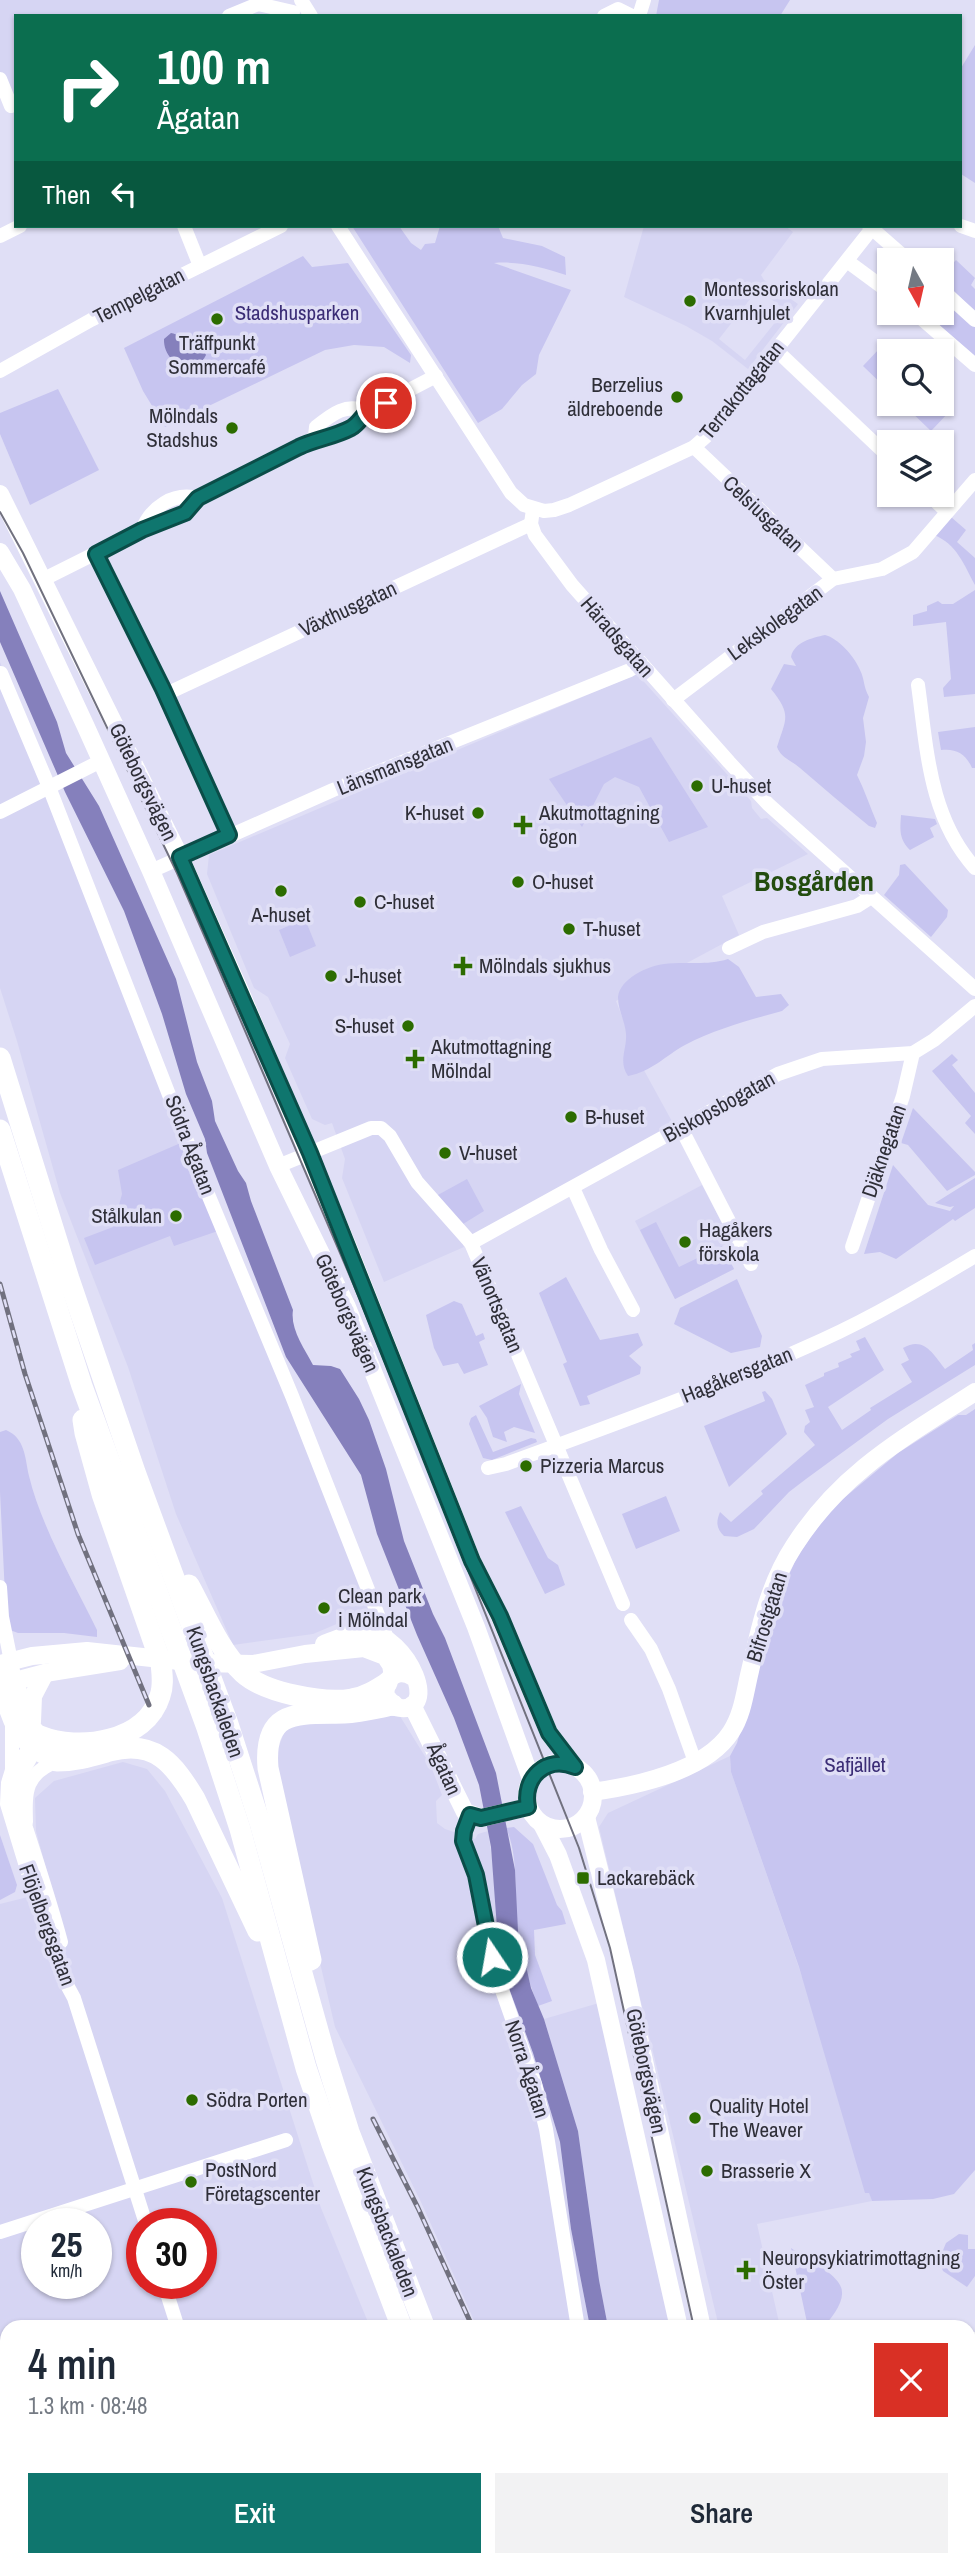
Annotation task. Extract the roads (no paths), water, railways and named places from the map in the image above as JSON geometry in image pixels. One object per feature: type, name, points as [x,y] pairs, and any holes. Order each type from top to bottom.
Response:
[{"type":"highway","name":"Kungsbackaleden","points":[[0,1058],[69,1279],[260,1822],[349,2132],[422,2320]]},
{"type":"highway","name":"Kungsbackaleden","points":[[0,1130],[82,1386],[207,1728],[240,1829],[306,2068],[331,2144],[399,2320]]},
{"type":"highway","points":[[34,1741],[66,1743],[102,1740],[125,1733],[149,1718],[163,1686],[160,1663],[85,1433],[82,1386]]},
{"type":"highway","points":[[135,1472],[186,1580],[216,1635],[242,1672],[253,1681],[271,1689],[328,1700],[354,1699],[390,1679]]},
{"type":"highway","points":[[326,2059],[311,1956],[274,1795],[267,1752],[274,1730],[298,1714],[347,1713],[402,1705]]},
{"type":"highway","points":[[57,1761],[80,1760],[129,1747],[142,1748],[166,1759],[186,1783],[195,1799],[280,1975]]},
{"type":"main road","name":"Göteborgsvägen","points":[[0,494],[180,857],[310,1153],[472,1561],[500,1616],[549,1733],[575,1767],[588,1779],[593,1792]]},
{"type":"main road","name":"Göteborgsvägen","points":[[0,552],[22,589],[101,761],[278,1166],[346,1307],[377,1377],[471,1615],[531,1779],[527,1795],[528,1807],[542,1824],[558,1855],[599,1972],[677,2320]]},
{"type":"main road","name":"Bifrostgatan","points":[[593,1792],[654,1779],[695,1762],[722,1743],[736,1723],[771,1591],[785,1560],[819,1510],[870,1460],[975,1392]]},
{"type":"main road","points":[[5,1663],[58,1652],[89,1658],[243,1664],[281,1660],[305,1654],[324,1648],[353,1633],[365,1632],[387,1638],[402,1653],[419,1685],[420,1692],[402,1705]]},
{"type":"main road","points":[[324,1648],[376,1650],[385,1656],[391,1665],[390,1679],[406,1673],[414,1677]]},
{"type":"main road","points":[[4,1682],[45,1673],[89,1658]]},
{"type":"main road","name":"Flöjelbergsgatan","points":[[34,1741],[33,1696],[45,1673]]},
{"type":"main road","name":"Ågatan","points":[[390,1679],[385,1695],[402,1705],[438,1754],[461,1808],[476,1816]]},
{"type":"main road","name":"Flöjelbergsgatan","points":[[4,1682],[27,1722],[34,1741]]},
{"type":"main road","name":"Flöjelbergsgatan","points":[[4,1682],[12,1723],[57,1761]]},
{"type":"main road","points":[[531,1779],[541,1769],[552,1764],[564,1763],[575,1767]]},
{"type":"main road","points":[[542,1824],[565,1829],[575,1825],[586,1816],[591,1807],[593,1792]]},
{"type":"main road","points":[[476,1816],[528,1807]]},
{"type":"main road","name":"Göteborgsvägen","points":[[586,1816],[620,1950],[700,2320]]},
{"type":"street","points":[[234,14],[258,4],[297,6]]},
{"type":"street","points":[[0,79],[9,107]]},
{"type":"street","points":[[0,236],[16,228]]},
{"type":"street","points":[[185,228],[200,266]]},
{"type":"street","name":"Tempelgatan","points":[[0,371],[91,320],[277,228]]},
{"type":"street","name":"Häradsgatan","points":[[339,228],[511,493],[532,516],[535,535],[572,585],[639,664],[768,804],[871,897],[972,981]]},
{"type":"street","name":"Terrakottagatan","points":[[532,516],[569,505],[694,447],[711,432],[871,228]]},
{"type":"street","points":[[874,228],[895,248]]},
{"type":"street","points":[[847,261],[877,283]]},
{"type":"street","points":[[954,301],[975,320]]},
{"type":"street","points":[[930,326],[975,365]]},
{"type":"street","points":[[775,349],[877,446]]},
{"type":"street","points":[[44,579],[142,530],[154,509],[185,495],[198,498],[310,442],[353,428],[367,412],[436,376]]},
{"type":"street","points":[[310,442],[315,436],[316,427],[342,410],[351,407],[367,412]]},
{"type":"street","name":"Celsiusgatan","points":[[694,447],[833,579]]},
{"type":"street","name":"Lekskolegatan","points":[[673,700],[833,579],[883,569],[913,552],[975,480]]},
{"type":"street","points":[[942,507],[946,511]]},
{"type":"street","name":"Växthusgatan","points":[[166,695],[532,516]]},
{"type":"street","points":[[96,554],[166,695],[229,835]]},
{"type":"street","name":"Länsmansgatan","points":[[151,871],[332,790],[630,670],[639,664]]},
{"type":"street","name":"Södra Ågatan","points":[[1,673],[52,786],[205,1187],[302,1420],[387,1638]]},
{"type":"street","points":[[918,685],[936,798],[956,843],[975,868]]},
{"type":"street","points":[[0,811],[101,761]]},
{"type":"street","points":[[729,948],[763,932],[857,906],[871,897]]},
{"type":"street","points":[[913,1053],[934,1040],[975,1006]]},
{"type":"street","name":"Biskopsbogatan","points":[[471,1243],[778,1074],[805,1063],[848,1056],[913,1053]]},
{"type":"street","name":"Djäknegatan","points":[[852,1247],[903,1096],[913,1053]]},
{"type":"street","name":"Vänortsgatan","points":[[278,1166],[371,1128],[381,1128],[390,1136],[417,1182],[471,1243],[623,1604]]},
{"type":"street","points":[[681,1128],[751,1264]]},
{"type":"street","points":[[572,1188],[633,1310]]},
{"type":"street","name":"Hagåkersgatan","points":[[488,1468],[556,1446],[662,1406],[822,1340],[894,1303],[975,1256]]},
{"type":"street","name":"Flöjelbergsgatan","points":[[0,1587],[4,1682]]},
{"type":"street","points":[[365,1632],[377,1617]]},
{"type":"street","points":[[631,1620],[650,1649],[670,1689],[695,1762]]},
{"type":"street","name":"Flöjelbergsgatan","points":[[12,1723],[12,1770],[6,1793],[8,1812],[39,1909],[66,1985],[74,1998]]},
{"type":"street","name":"Flöjelbergsgatan","points":[[12,1770],[34,1741]]},
{"type":"street","name":"Flöjelbergsgatan","points":[[34,1741],[14,1796],[71,1972],[74,1998],[141,2208]]},
{"type":"street","name":"Flöjelbergsgatan","points":[[26,1827],[25,1800],[29,1783],[38,1770],[57,1761]]},
{"type":"street","name":"Norra Ågatan","points":[[476,1816],[464,1831],[463,1841],[476,1875],[497,1976],[535,2084],[546,2129],[577,2320]]},
{"type":"street","points":[[0,2232],[286,2140]]},
{"type":"street","points":[[169,2299],[175,2320]]},
{"type":"tram line","points":[[0,512],[23,553],[177,873],[210,949],[358,1295],[579,1848],[610,1948],[692,2320]]},
{"type":"railway","points":[[0,1284],[25,1374],[78,1534],[149,1705]]},
{"type":"railway","points":[[373,2119],[418,2208],[469,2320]]},
{"type":"place","name":"Montessoriskolan Kvarnhjulet","points":[[690,301]]},
{"type":"place","name":"Träffpunkt Sommercafé","points":[[217,319]]},
{"type":"place","name":"Berzelius äldreboende","points":[[677,397]]},
{"type":"place","name":"Mölndals Stadshus","points":[[232,428]]},
{"type":"place","name":"U-huset","points":[[697,786]]},
{"type":"place","name":"K-huset","points":[[478,813]]},
{"type":"place","name":"Akutmottagning ögon","points":[[523,825]]},
{"type":"place","name":"O-huset","points":[[518,882]]},
{"type":"place","name":"A-huset","points":[[281,891]]},
{"type":"place","name":"C-huset","points":[[360,902]]},
{"type":"place","name":"T-huset","points":[[569,929]]},
{"type":"place","name":"Mölndals sjukhus","points":[[463,966]]},
{"type":"place","name":"J-huset","points":[[331,976]]},
{"type":"place","name":"S-huset","points":[[408,1026]]},
{"type":"place","name":"Akutmottagning Mölndal","points":[[415,1059]]},
{"type":"place","name":"B-huset","points":[[571,1117]]},
{"type":"place","name":"V-huset","points":[[445,1153]]},
{"type":"place","name":"Stålkulan","points":[[176,1216]]},
{"type":"place","name":"Hagåkers förskola","points":[[685,1242]]},
{"type":"place","name":"Pizzeria Marcus","points":[[526,1466]]},
{"type":"place","name":"Clean park i Mölndal","points":[[324,1608]]},
{"type":"place","name":"Lackarebäck","points":[[583,1878]]},
{"type":"place","name":"Södra Porten","points":[[192,2100]]},
{"type":"place","name":"Quality Hotel The Weaver","points":[[695,2118]]},
{"type":"place","name":"Brasserie X","points":[[707,2171]]},
{"type":"place","name":"PostNord Företagscenter","points":[[191,2182]]},
{"type":"place","name":"Neuropsykiatrimottagning Öster","points":[[746,2270]]},
{"type":"district","name":"Bosgården","points":[[814,881]]},
{"type":"park label","name":"Stadshusparken","points":[[297,313]]},
{"type":"park label","name":"Safjället","points":[[855,1765]]}]
